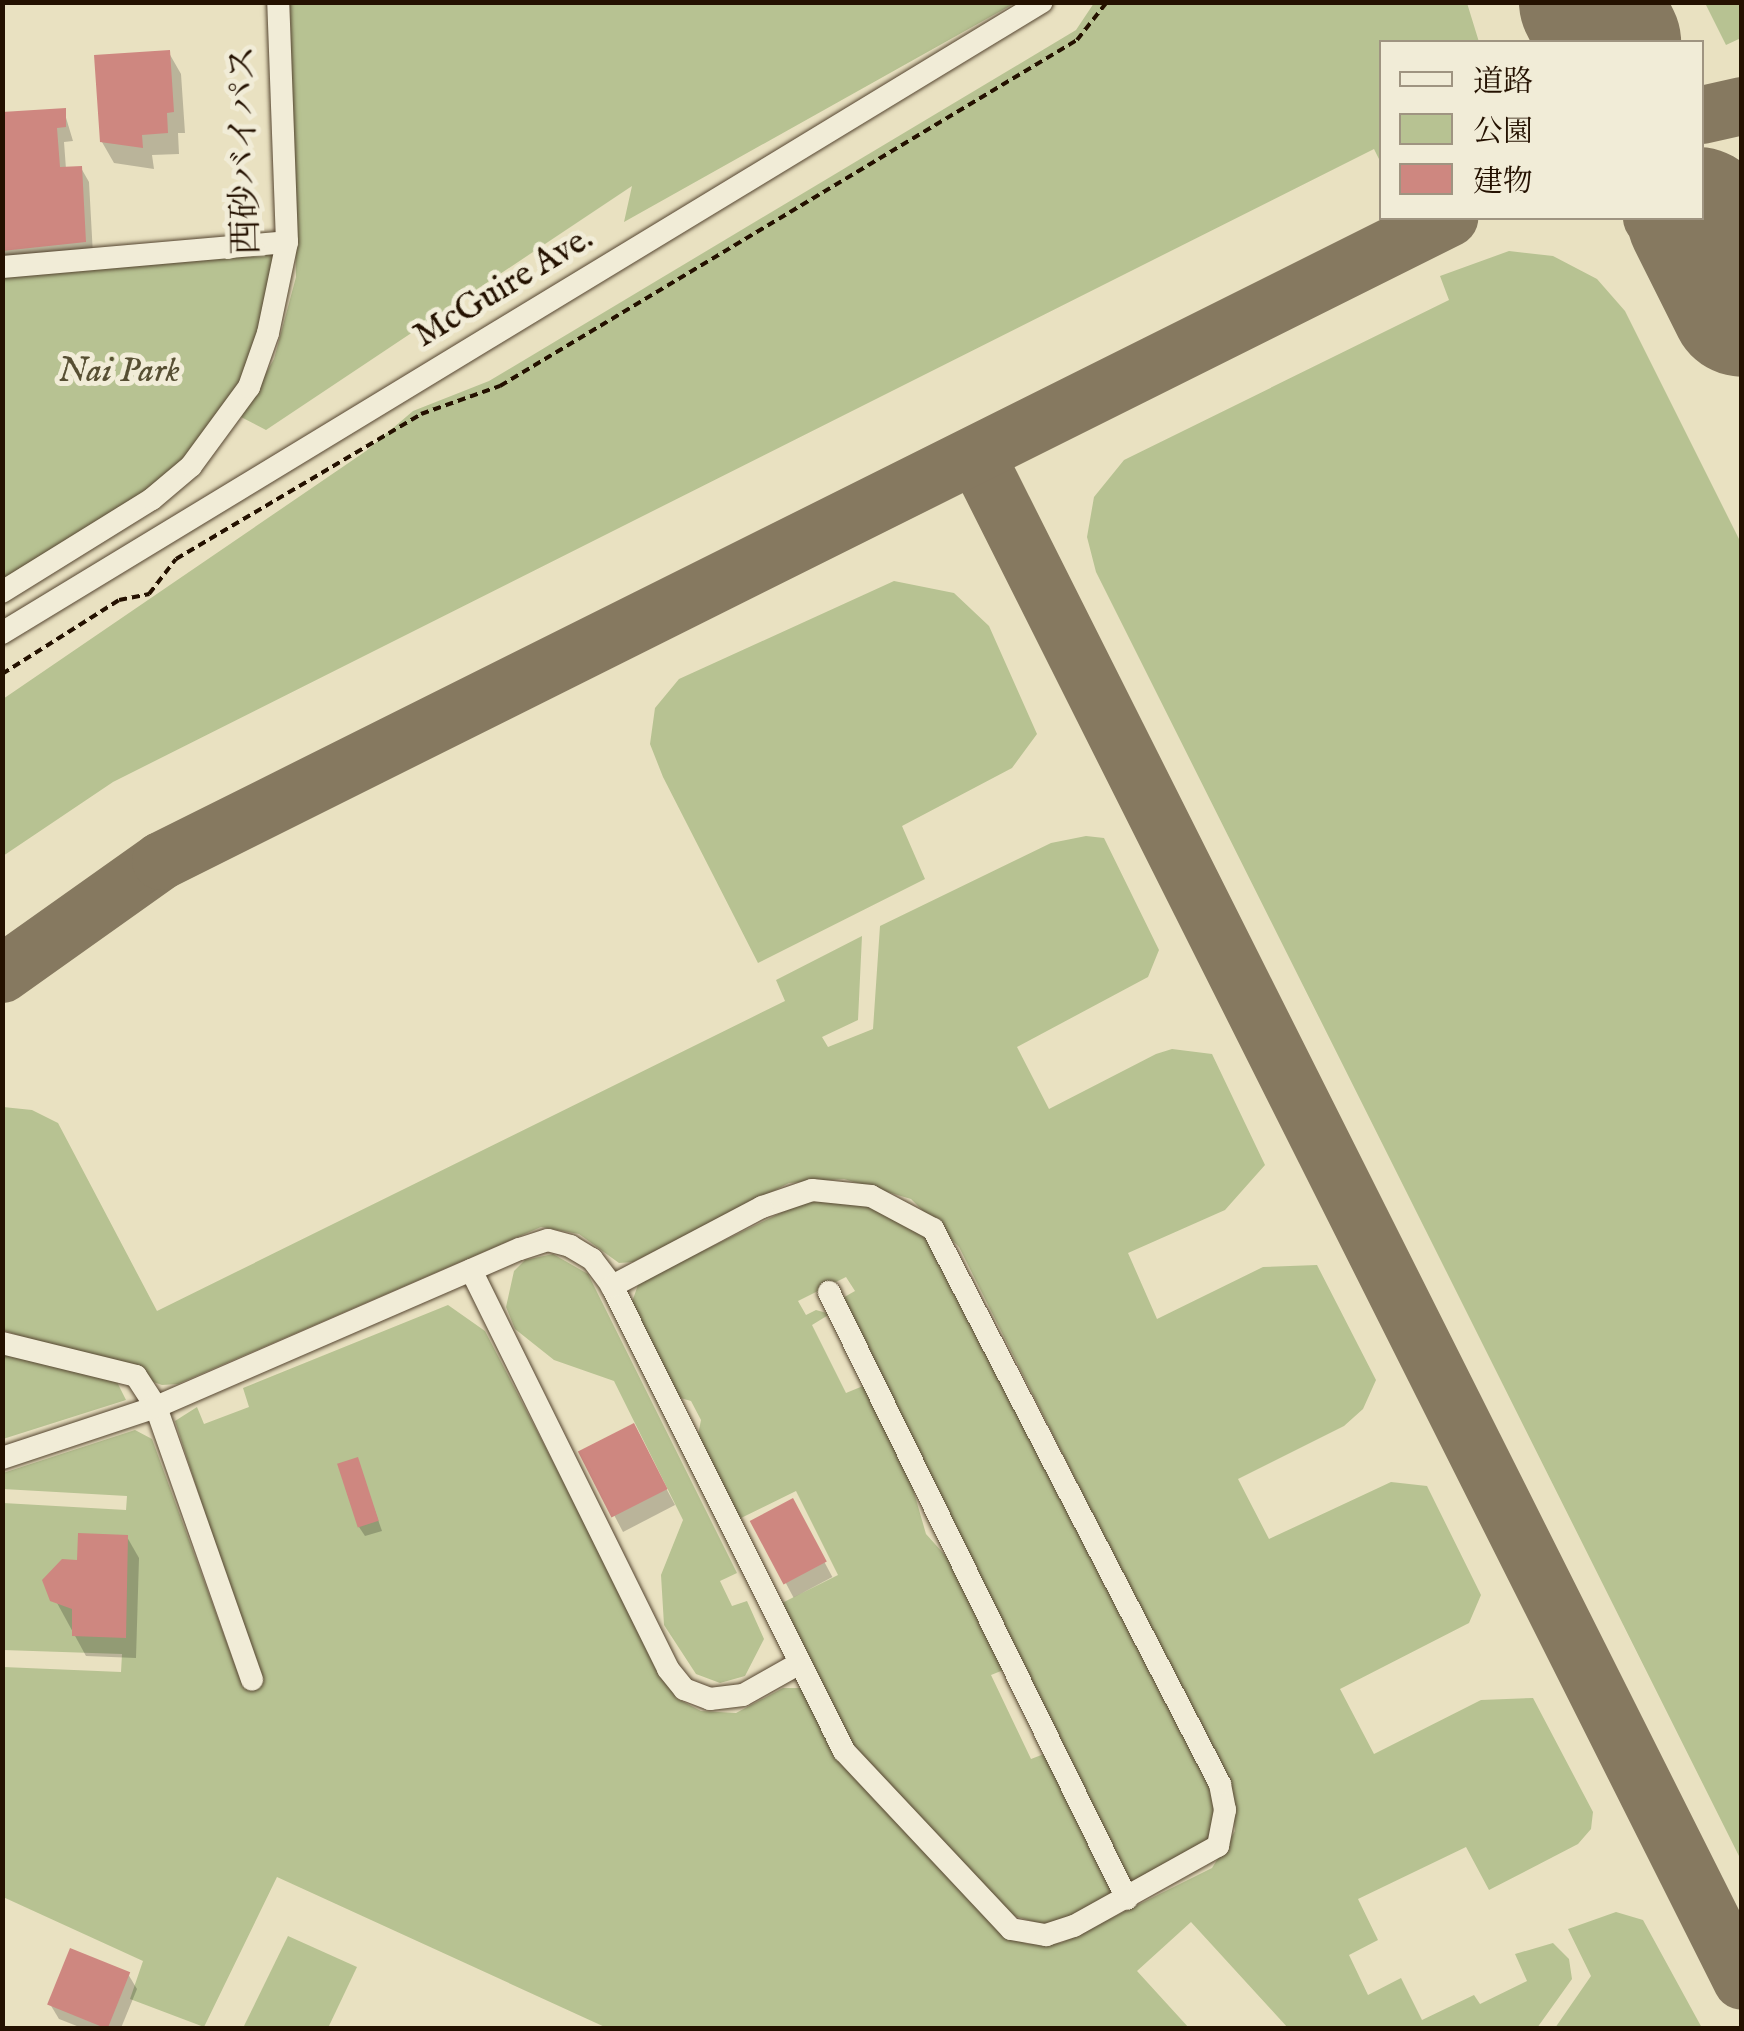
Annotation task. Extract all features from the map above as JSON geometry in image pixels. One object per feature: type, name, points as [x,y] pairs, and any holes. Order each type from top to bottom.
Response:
[{"type":"street","name":"西砂バイパス","points":[[2,592],[152,499],[223,428],[249,386],[268,333],[287,242],[278,2]]},
{"type":"street","name":"McGuire Ave.","points":[[2,633],[1042,2]]},
{"type":"street","points":[[2,267],[287,242]]},
{"type":"street","points":[[2,1458],[156,1407],[548,1240],[592,1259],[612,1286],[844,1751],[1011,1929],[1046,1935],[1126,1899],[1218,1846],[1226,1810],[1220,1784],[932,1229],[871,1196],[812,1190],[762,1207],[612,1286]]},
{"type":"street","points":[[471,1270],[668,1669],[684,1689],[710,1699],[743,1695],[800,1663]]},
{"type":"street","points":[[829,1292],[1126,1899]]},
{"type":"street","points":[[2,1342],[136,1376],[156,1407],[252,1680]]},
{"type":"path","points":[[2,674],[119,600],[148,594],[176,559],[420,414],[500,386],[1077,40],[1107,2]]},
{"type":"green space","points":[[290,3],[1015,3],[624,222],[632,186],[266,430],[241,417],[274,359],[296,277]]},
{"type":"green space","points":[[1094,3],[1467,3],[1478,40],[1379,40],[1379,159],[1374,149],[113,782],[3,856],[3,699],[366,451],[413,411],[489,381],[1076,30]]},
{"type":"green space","points":[[1705,3],[1741,3],[1741,38],[1726,45]]},
{"type":"green space","name":"Nai Park","points":[[287,242],[268,333],[191,466],[3,592],[3,267]]},
{"type":"green space","points":[[1509,251],[1553,256],[1597,279],[1625,311],[1741,543],[1741,1860],[1096,572],[1087,537],[1094,497],[1124,460],[1449,300],[1440,276]]},
{"type":"green space","points":[[894,581],[954,593],[989,626],[1037,734],[1012,768],[902,826],[925,879],[758,963],[663,777],[650,744],[655,708],[679,679]]},
{"type":"green space","points":[[1086,836],[1104,838],[1159,950],[1148,977],[1017,1047],[1049,1109],[1156,1054],[1172,1049],[1212,1054],[1265,1165],[1225,1210],[1128,1253],[1157,1319],[1263,1267],[1317,1265],[1376,1380],[1363,1409],[1344,1426],[1238,1479],[1269,1539],[1391,1482],[1427,1486],[1481,1595],[1469,1623],[1340,1689],[1374,1754],[1481,1700],[1533,1698],[1593,1812],[1591,1829],[1578,1844],[1489,1890],[1466,1847],[1358,1899],[1378,1940],[1349,1955],[1368,1995],[1401,1978],[1422,2020],[1474,1995],[1480,2004],[1527,1981],[1515,1954],[1553,1943],[1569,1959],[1572,1979],[1537,2028],[1288,2028],[1191,1922],[1137,1971],[1189,2028],[607,2028],[277,1877],[204,2027],[130,1999],[143,1961],[3,1897],[3,1667],[121,1672],[122,1654],[3,1650],[3,1503],[126,1510],[127,1496],[3,1489],[3,1473],[135,1430],[152,1439],[243,1687],[260,1683],[175,1421],[197,1407],[204,1424],[249,1407],[243,1388],[448,1305],[485,1331],[676,1698],[701,1711],[736,1713],[783,1688],[800,1688],[1006,1933],[1027,1944],[1061,1943],[1212,1868],[1235,1831],[1231,1790],[959,1247],[911,1199],[844,1179],[789,1183],[633,1262],[619,1263],[579,1234],[541,1227],[178,1384],[162,1385],[3,1330],[3,1107],[32,1110],[58,1123],[157,1311],[785,1001],[776,980],[862,936],[858,1020],[822,1037],[828,1047],[873,1029],[880,926],[1051,843]]},
{"type":"green space","points":[[805,1201],[872,1205],[928,1239],[1218,1802],[1212,1841],[1130,1882],[841,1299],[855,1291],[846,1277],[798,1301],[806,1315],[816,1310],[830,1314],[812,1325],[846,1393],[863,1386],[911,1482],[926,1534],[953,1564],[1006,1669],[991,1675],[1031,1759],[1044,1754],[1114,1891],[1109,1900],[1049,1926],[1011,1915],[854,1748],[782,1603],[838,1575],[796,1491],[739,1519],[698,1435],[701,1420],[691,1401],[677,1397],[632,1302],[639,1282]]},
{"type":"green space","points":[[553,1254],[588,1274],[737,1573],[720,1581],[732,1606],[747,1601],[764,1639],[745,1676],[720,1683],[696,1674],[664,1625],[661,1575],[683,1520],[614,1381],[554,1360],[515,1329],[506,1307],[514,1271],[525,1260]]},
{"type":"green space","points":[[2,1350],[116,1380],[126,1400],[3,1439]]},
{"type":"green space","points":[[1616,1912],[1643,1920],[1702,2028],[1555,2028],[1591,1976],[1568,1929]]},
{"type":"green space","points":[[288,1936],[357,1967],[328,2028],[243,2028]]},
{"type":"building","points":[[170,50],[174,112],[167,113],[168,133],[142,135],[143,148],[100,142],[94,55]]},
{"type":"building","points":[[66,108],[66,127],[57,128],[60,167],[82,166],[86,242],[2,251],[2,112]]},
{"type":"building","points":[[634,1423],[668,1489],[611,1518],[578,1452]]},
{"type":"building","points":[[358,1457],[379,1521],[358,1528],[337,1464]]},
{"type":"building","points":[[793,1498],[827,1562],[784,1585],[750,1521]]},
{"type":"building","points":[[78,1533],[128,1535],[126,1638],[72,1636],[72,1609],[50,1601],[42,1580],[62,1559],[77,1560]]},
{"type":"building","points":[[70,1948],[130,1972],[108,2028],[47,2005]]},
{"type":"taxiway","points":[[1571,2],[1571,40]]},
{"type":"taxiway","points":[[1704,115],[1742,106]]},
{"type":"taxiway","points":[[2,974],[161,861],[1445,220]]},
{"type":"taxiway","points":[[1655,220],[1686,239],[1732,286]]},
{"type":"taxiway","points":[[1742,221],[1742,272]]},
{"type":"taxiway","points":[[977,457],[1742,1981]]},
{"type":"runway","points":[[1590,2],[1609,40]]},
{"type":"runway","points":[[1699,220],[1742,306]]}]
